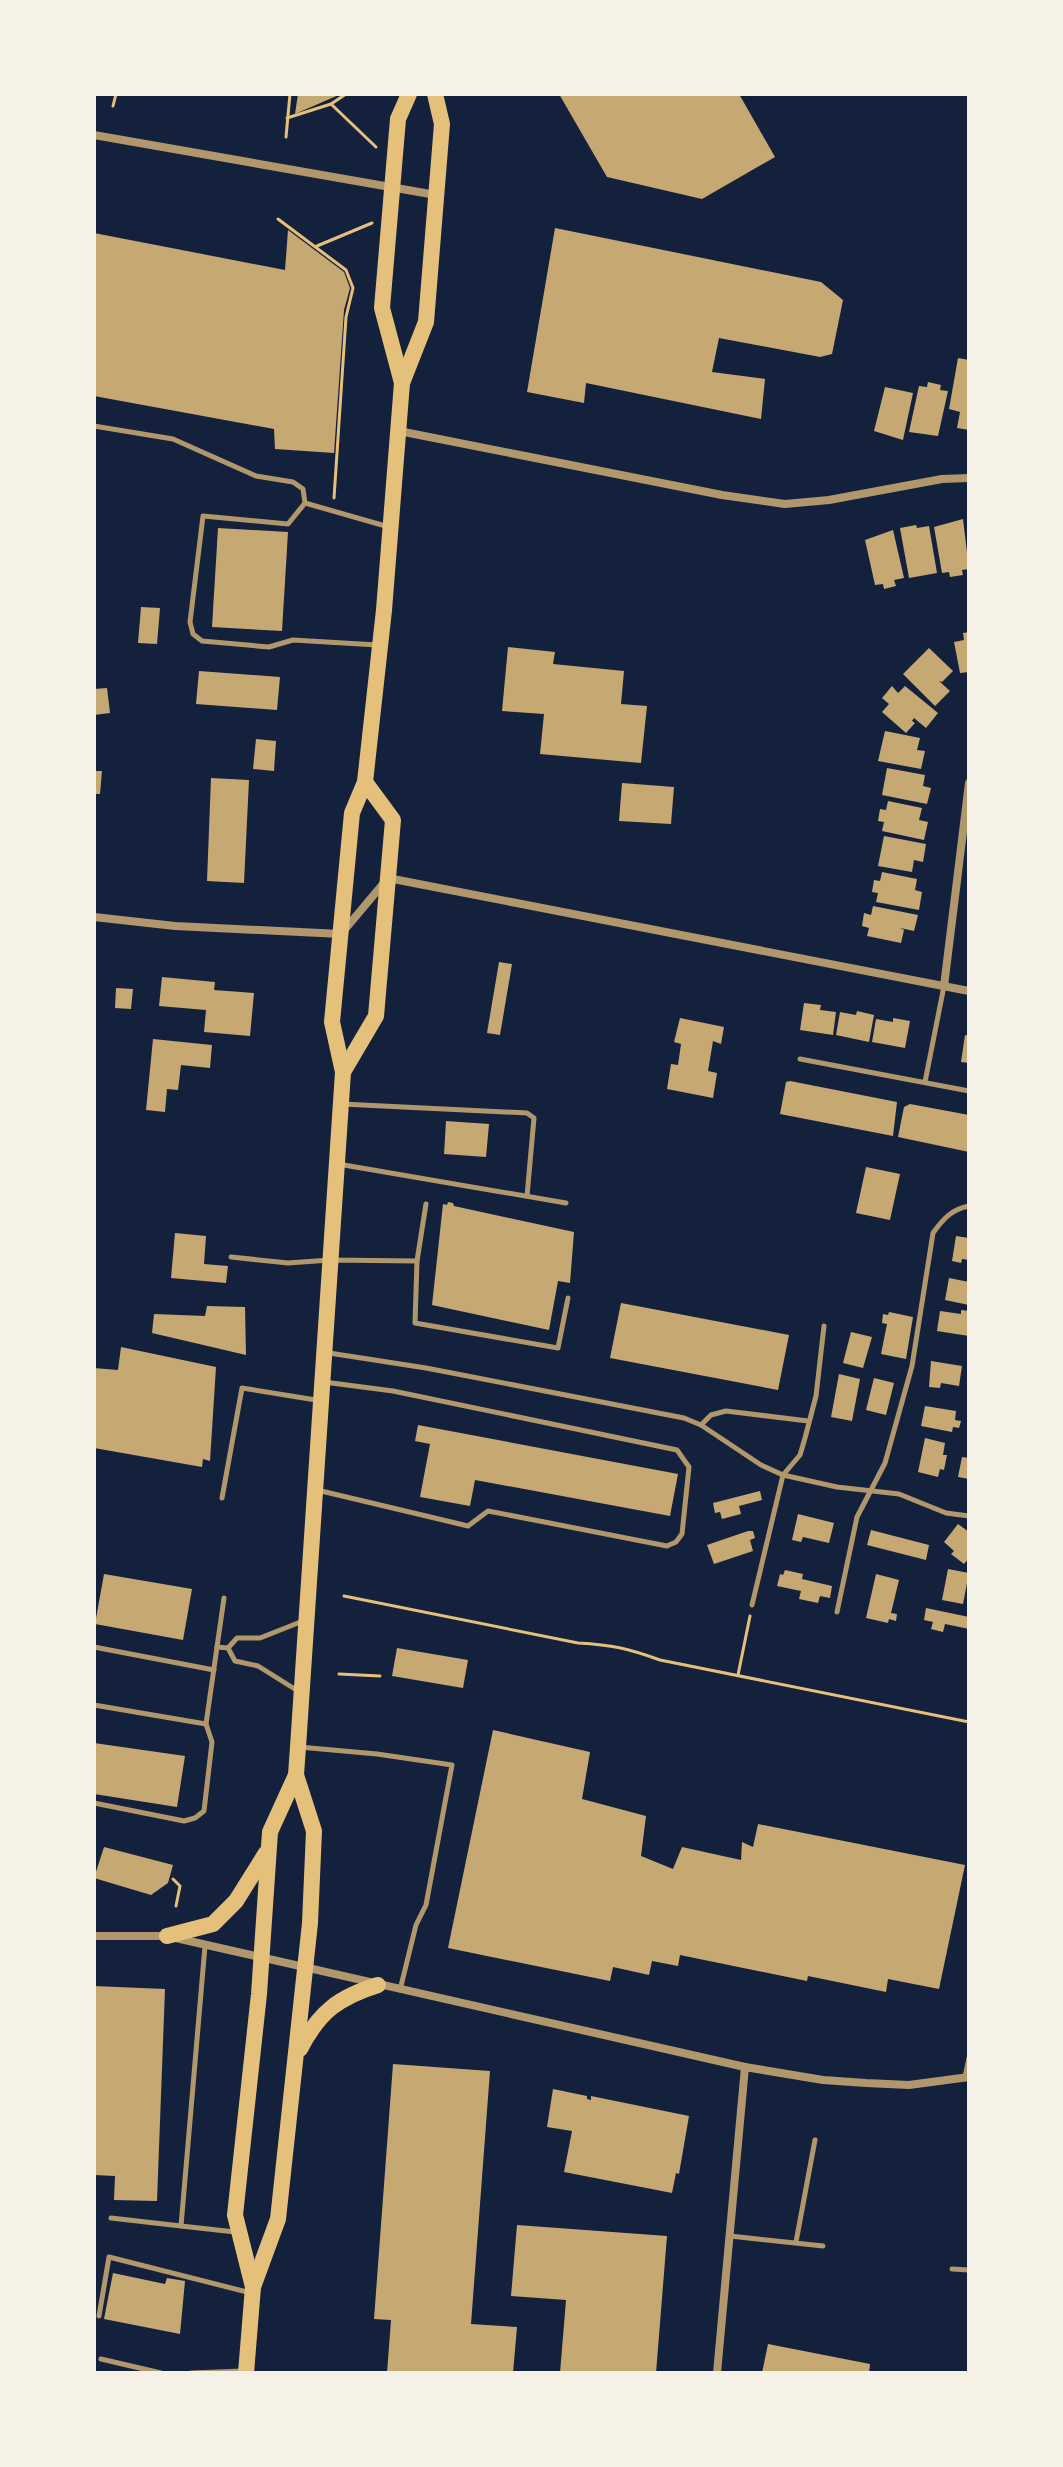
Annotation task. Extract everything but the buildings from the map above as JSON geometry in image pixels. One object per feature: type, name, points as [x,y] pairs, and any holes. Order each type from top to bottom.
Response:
[{"type":"main road","points":[[402,383],[382,308],[398,119],[409,94]]},
{"type":"main road","points":[[252,2290],[235,2215],[259,1994],[270,1832],[296,1775],[343,1072],[332,1022],[352,813],[365,782],[384,610],[402,383],[426,322],[442,124],[435,94]]},
{"type":"main road","points":[[343,1072],[376,1016],[393,820],[365,782]]},
{"type":"main road","points":[[246,2372],[252,2290],[278,2219],[306,1968],[314,1831],[296,1775]]},
{"type":"main road","points":[[167,1936],[213,1924],[236,1901],[269,1848]]},
{"type":"main road","points":[[296,2057],[309,2031],[329,2007],[352,1993],[378,1985]]},
{"type":"street","points":[[94,135],[437,195]]},
{"type":"street","points":[[399,431],[722,495],[785,504],[829,500],[942,479],[969,478]]},
{"type":"street","points":[[944,986],[969,783]]},
{"type":"street","points":[[94,917],[175,926],[341,934],[388,878],[969,991]]},
{"type":"street","points":[[94,1936],[167,1936],[745,2067],[823,2080],[909,2085],[967,2078]]},
{"type":"street","points":[[717,2373],[745,2067]]},
{"type":"lane","points":[[94,426],[173,439],[256,476],[293,482],[303,489],[305,503],[288,524],[203,516],[190,622],[193,634],[202,641],[269,647],[293,640],[378,645]]},
{"type":"lane","points":[[305,503],[390,527]]},
{"type":"lane","points":[[925,1082],[944,986]]},
{"type":"lane","points":[[800,1059],[969,1091]]},
{"type":"lane","points":[[341,1104],[527,1113],[534,1118],[527,1196]]},
{"type":"lane","points":[[337,1164],[566,1203]]},
{"type":"lane","points":[[426,1204],[417,1261],[415,1323],[558,1348],[568,1298]]},
{"type":"lane","points":[[837,1612],[857,1517],[885,1463],[912,1366],[933,1233],[957,1209],[969,1206]]},
{"type":"lane","points":[[231,1257],[288,1263],[417,1261]]},
{"type":"lane","points":[[752,1605],[783,1475],[800,1455],[816,1396],[824,1326]]},
{"type":"lane","points":[[324,1352],[472,1376],[684,1418],[701,1425],[761,1465],[783,1475],[837,1487],[899,1494],[946,1513],[969,1516]]},
{"type":"lane","points":[[316,1490],[468,1526],[488,1511],[667,1546],[676,1542],[682,1534],[689,1467],[677,1450],[393,1391],[322,1381]]},
{"type":"lane","points":[[222,1498],[242,1388],[321,1401]]},
{"type":"lane","points":[[701,1425],[711,1415],[726,1411],[808,1421]]},
{"type":"lane","points":[[94,1803],[184,1821],[204,1811],[212,1742],[206,1724],[224,1598]]},
{"type":"lane","points":[[228,1648],[237,1638],[260,1638],[307,1619]]},
{"type":"lane","points":[[94,1647],[214,1670]]},
{"type":"lane","points":[[217,1647],[228,1648]]},
{"type":"lane","points":[[228,1648],[235,1661],[258,1666],[302,1694]]},
{"type":"lane","points":[[94,1705],[206,1724]]},
{"type":"lane","points":[[298,1747],[452,1765],[426,1905],[416,1925],[400,1990]]},
{"type":"lane","points":[[181,2226],[205,1946]]},
{"type":"lane","points":[[967,2078],[969,2058]]},
{"type":"lane","points":[[796,2242],[815,2140]]},
{"type":"lane","points":[[111,2218],[239,2233]]},
{"type":"lane","points":[[730,2236],[823,2246]]},
{"type":"lane","points":[[99,2316],[109,2257],[252,2290]]},
{"type":"lane","points":[[952,2269],[969,2270]]},
{"type":"lane","points":[[101,2359],[161,2373]]},
{"type":"lane","points":[[191,2373],[246,2372]]},
{"type":"path","points":[[113,106],[116,94]]},
{"type":"path","points":[[286,137],[290,94]]},
{"type":"path","points":[[287,118],[331,104],[346,94]]},
{"type":"path","points":[[331,104],[376,147]]},
{"type":"path","points":[[278,219],[346,270],[353,288],[346,317],[333,511]]},
{"type":"path","points":[[317,246],[372,223]]},
{"type":"path","points":[[344,1596],[578,1643],[607,1643],[660,1660],[969,1722]]},
{"type":"path","points":[[738,1675],[752,1605]]},
{"type":"path","points":[[339,1674],[380,1676]]},
{"type":"path","points":[[173,1879],[180,1886],[176,1906]]}]
